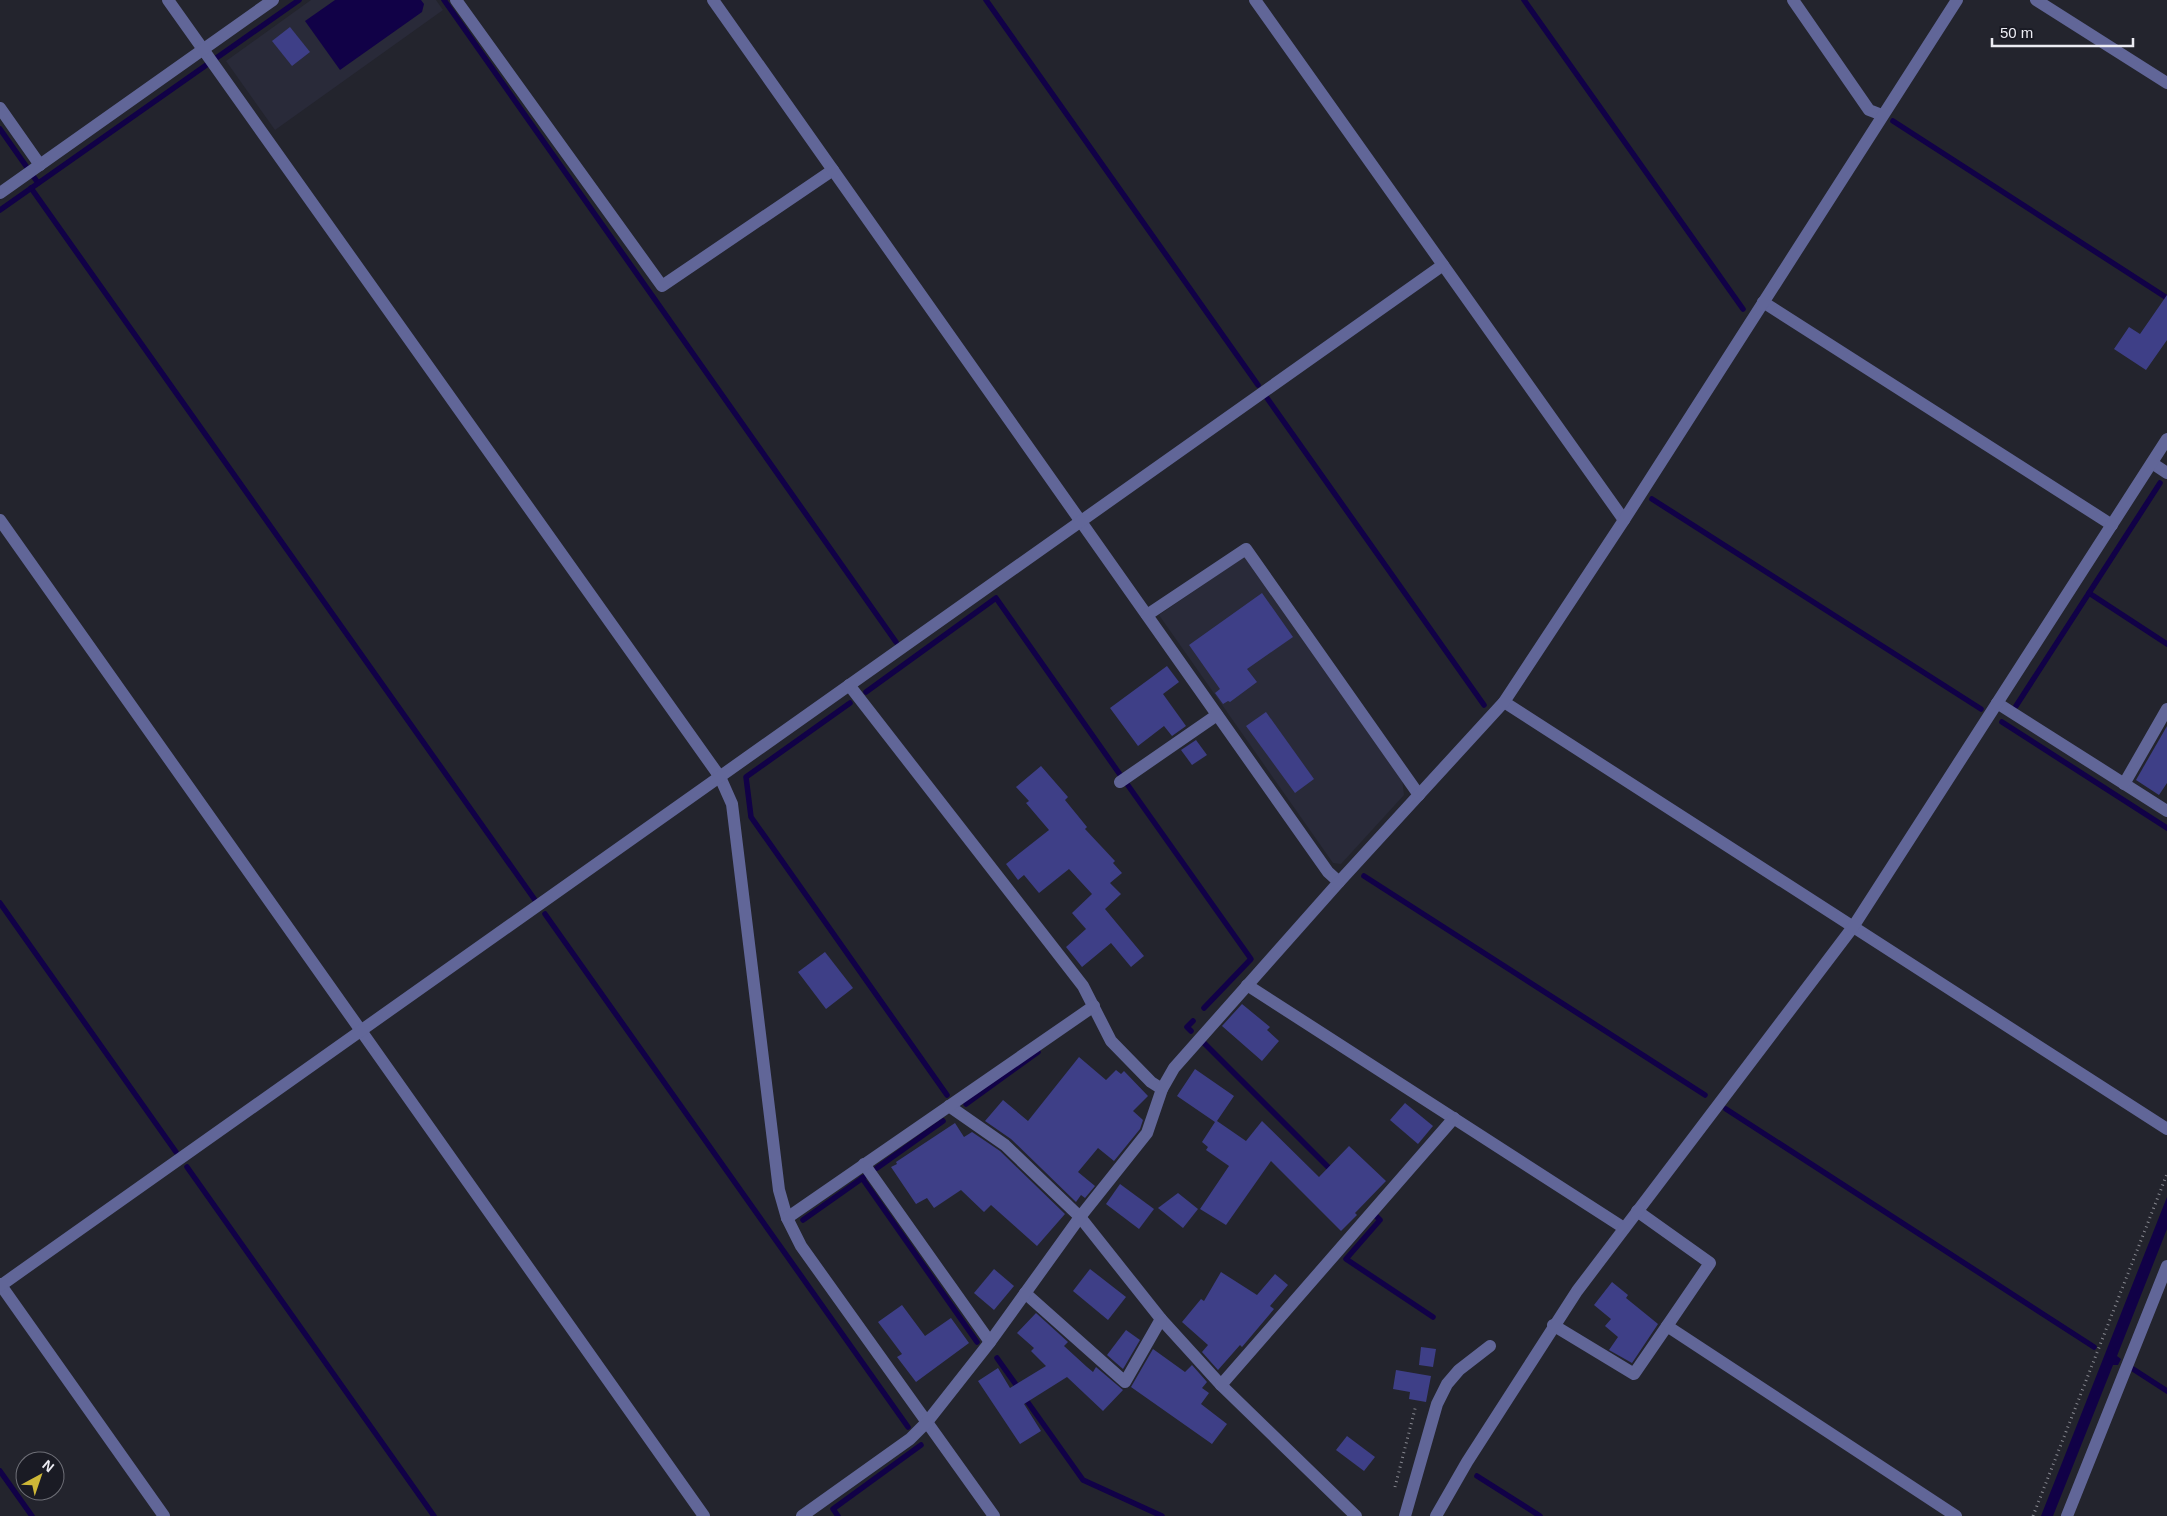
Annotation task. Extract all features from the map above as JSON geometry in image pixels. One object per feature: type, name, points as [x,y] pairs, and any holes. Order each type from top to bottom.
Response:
[{"type":"street","points":[[168,0],[720,777],[732,804],[779,1190],[787,1218],[801,1246],[994,1516]]},
{"type":"street","points":[[0,193],[205,52],[273,0]]},
{"type":"street","points":[[456,0],[662,286],[833,170]]},
{"type":"street","points":[[713,0],[1328,872],[1339,882]]},
{"type":"street","points":[[1255,0],[1624,520]]},
{"type":"street","points":[[1793,0],[1870,110],[1882,116]]},
{"type":"street","points":[[802,1516],[910,1439],[927,1422],[990,1342],[1080,1217],[1147,1133],[1162,1090],[1174,1068],[1339,882],[1504,702],[1624,520],[1957,0]]},
{"type":"street","points":[[2036,0],[2167,83]]},
{"type":"street","points":[[0,108],[34,169]]},
{"type":"street","points":[[164,1516],[0,1285],[1442,265]]},
{"type":"street","points":[[1764,302],[2112,525]]},
{"type":"street","points":[[1436,1516],[1467,1462],[1553,1325],[1624,1228],[1853,927],[2167,439]]},
{"type":"street","points":[[2152,463],[2167,473]]},
{"type":"street","points":[[0,520],[360,1032],[704,1516]]},
{"type":"street","points":[[1147,616],[1246,549],[1419,794]]},
{"type":"street","points":[[850,685],[1083,986],[1111,1041],[1151,1082],[1162,1090]]},
{"type":"street","points":[[1504,702],[2167,1128]]},
{"type":"street","points":[[1997,703],[2167,811]]},
{"type":"street","points":[[2124,784],[2167,708]]},
{"type":"street","points":[[1120,782],[1216,714]]},
{"type":"street","points":[[1248,985],[1624,1228]]},
{"type":"street","points":[[787,1218],[1094,1006]]},
{"type":"street","points":[[949,1106],[1005,1145],[1080,1217],[1160,1319],[1221,1385],[1356,1516]]},
{"type":"street","points":[[1221,1385],[1454,1118]]},
{"type":"street","points":[[864,1164],[990,1342]]},
{"type":"street","points":[[1553,1325],[1634,1374],[1710,1263],[1637,1211]]},
{"type":"street","points":[[2067,1516],[2167,1266]]},
{"type":"street","points":[[1025,1293],[1125,1382],[1160,1319]]},
{"type":"street","points":[[1667,1326],[1956,1516]]},
{"type":"street","points":[[1405,1516],[1437,1404],[1447,1384],[1459,1370],[1490,1346]]},
{"type":"path","points":[[2033,1516],[2167,1174]]},
{"type":"path","points":[[1395,1488],[1416,1405]]},
{"type":"shaded area","points":[[311,0],[436,0],[443,10],[275,130],[226,61]]},
{"type":"shaded area","points":[[335,0],[421,0],[424,4],[422,12],[340,70],[305,21]]},
{"type":"shaded area","points":[[1245,556],[1402,779],[1404,795],[1341,864],[1333,863],[1159,615]]},
{"type":"shaded area","points":[[2167,1197],[2167,1229],[2117,1356],[2121,1359],[2118,1365],[2113,1365],[2053,1516],[2041,1516]]},
{"type":"building","points":[[290,27],[310,52],[292,66],[272,41]]},
{"type":"building","points":[[2167,295],[2167,340],[2146,370],[2114,349],[2129,327],[2140,334]]},
{"type":"building","points":[[1262,593],[1293,637],[1247,669],[1257,682],[1230,702],[1228,701],[1223,704],[1215,693],[1220,689],[1189,645]]},
{"type":"building","points":[[1167,666],[1179,682],[1163,694],[1186,726],[1172,736],[1164,726],[1138,746],[1110,708]]},
{"type":"building","points":[[1266,712],[1314,779],[1295,793],[1246,726]]},
{"type":"building","points":[[2167,726],[2167,783],[2159,795],[2136,780]]},
{"type":"building","points":[[1196,740],[1207,755],[1192,765],[1181,750]]},
{"type":"building","points":[[1041,766],[1068,797],[1065,800],[1087,827],[1085,829],[1115,861],[1113,863],[1122,873],[1110,883],[1121,894],[1105,909],[1144,956],[1131,967],[1111,943],[1082,967],[1066,947],[1086,929],[1072,913],[1092,894],[1069,869],[1039,893],[1024,875],[1018,880],[1006,864],[1049,830],[1026,803],[1029,801],[1016,787]]},
{"type":"building","points":[[825,952],[853,988],[826,1009],[798,972]]},
{"type":"building","points":[[1242,1004],[1270,1027],[1267,1030],[1279,1041],[1262,1061],[1222,1026]]},
{"type":"building","points":[[1079,1057],[1106,1080],[1116,1070],[1121,1074],[1124,1071],[1148,1096],[1133,1111],[1143,1120],[1140,1129],[1114,1161],[1098,1148],[1078,1172],[1095,1186],[1085,1198],[1081,1195],[1076,1202],[1011,1139],[985,1121],[1003,1100],[1028,1121]]},
{"type":"building","points":[[1195,1069],[1234,1096],[1217,1121],[1246,1141],[1262,1121],[1319,1177],[1349,1146],[1386,1181],[1355,1213],[1357,1215],[1341,1231],[1271,1161],[1226,1225],[1200,1209],[1229,1166],[1206,1150],[1208,1147],[1202,1142],[1215,1122],[1177,1096]]},
{"type":"building","points":[[1405,1103],[1433,1126],[1418,1144],[1390,1120]]},
{"type":"building","points":[[955,1123],[964,1137],[972,1132],[1000,1151],[1065,1214],[1037,1246],[991,1205],[984,1212],[961,1190],[934,1208],[927,1198],[916,1204],[891,1167]]},
{"type":"building","points":[[1120,1184],[1154,1209],[1139,1229],[1106,1204]]},
{"type":"building","points":[[1178,1193],[1198,1209],[1183,1228],[1158,1208]]},
{"type":"building","points":[[994,1269],[1014,1286],[994,1310],[974,1293]]},
{"type":"building","points":[[1090,1269],[1126,1297],[1108,1320],[1073,1291]]},
{"type":"building","points":[[1221,1272],[1257,1295],[1275,1274],[1288,1285],[1270,1306],[1274,1309],[1242,1347],[1240,1345],[1218,1370],[1202,1352],[1208,1345],[1182,1322],[1201,1299],[1204,1301]]},
{"type":"building","points":[[1612,1282],[1628,1295],[1626,1298],[1658,1324],[1632,1363],[1609,1350],[1618,1337],[1605,1326],[1611,1319],[1594,1305]]},
{"type":"building","points":[[902,1305],[925,1336],[951,1318],[969,1343],[916,1382],[897,1357],[902,1354],[878,1322]]},
{"type":"building","points":[[1036,1313],[1068,1342],[1064,1346],[1087,1367],[1093,1372],[1096,1367],[1123,1390],[1103,1411],[1067,1377],[1024,1404],[1041,1431],[1020,1444],[978,1381],[998,1368],[1010,1388],[1046,1366],[1031,1351],[1034,1348],[1017,1333]]},
{"type":"building","points":[[1126,1330],[1140,1340],[1123,1369],[1107,1355]]},
{"type":"building","points":[[1421,1347],[1436,1349],[1433,1367],[1419,1365]]},
{"type":"building","points":[[1153,1349],[1185,1372],[1192,1365],[1207,1382],[1202,1388],[1209,1393],[1201,1404],[1227,1424],[1212,1444],[1131,1387]]},
{"type":"building","points":[[1396,1370],[1431,1376],[1426,1402],[1409,1399],[1410,1392],[1393,1389]]},
{"type":"building","points":[[1347,1436],[1375,1457],[1364,1471],[1336,1450]]},
{"type":"waterway","points":[[0,210],[299,0]]},
{"type":"waterway","points":[[444,0],[896,642]]},
{"type":"waterway","points":[[986,0],[1258,385]]},
{"type":"waterway","points":[[1524,0],[1743,309]]},
{"type":"waterway","points":[[1893,121],[2167,298]]},
{"type":"waterway","points":[[0,129],[38,183]]},
{"type":"waterway","points":[[31,188],[535,900]]},
{"type":"waterway","points":[[1267,398],[1484,705]]},
{"type":"waterway","points":[[2016,706],[2160,483]]},
{"type":"waterway","points":[[1652,499],[1981,709]]},
{"type":"waterway","points":[[2089,593],[2167,644]]},
{"type":"waterway","points":[[866,692],[996,598],[1121,776]]},
{"type":"waterway","points":[[850,703],[746,777],[751,817],[947,1095]]},
{"type":"waterway","points":[[2002,722],[2167,828]]},
{"type":"waterway","points":[[1127,784],[1251,959],[1204,1008]]},
{"type":"waterway","points":[[1364,876],[1705,1095]]},
{"type":"waterway","points":[[0,903],[176,1152]]},
{"type":"waterway","points":[[545,914],[908,1427]]},
{"type":"waterway","points":[[1191,1031],[1187,1027],[1193,1021]]},
{"type":"waterway","points":[[1202,1041],[1333,1172]]},
{"type":"waterway","points":[[966,1104],[1038,1052]]},
{"type":"waterway","points":[[1726,1109],[2094,1347]]},
{"type":"waterway","points":[[877,1168],[943,1121]]},
{"type":"waterway","points":[[187,1167],[434,1516]]},
{"type":"waterway","points":[[803,1220],[864,1177]]},
{"type":"waterway","points":[[862,1178],[977,1342]]},
{"type":"waterway","points":[[1376,1216],[1380,1220],[1346,1259],[1433,1317]]},
{"type":"waterway","points":[[997,1358],[1019,1389]]},
{"type":"waterway","points":[[2133,1369],[2167,1391]]},
{"type":"waterway","points":[[1024,1397],[1083,1480],[1162,1516]]},
{"type":"waterway","points":[[838,1516],[833,1509],[921,1445]]},
{"type":"waterway","points":[[0,1471],[32,1516]]},
{"type":"waterway","points":[[1477,1476],[1540,1516]]}]
